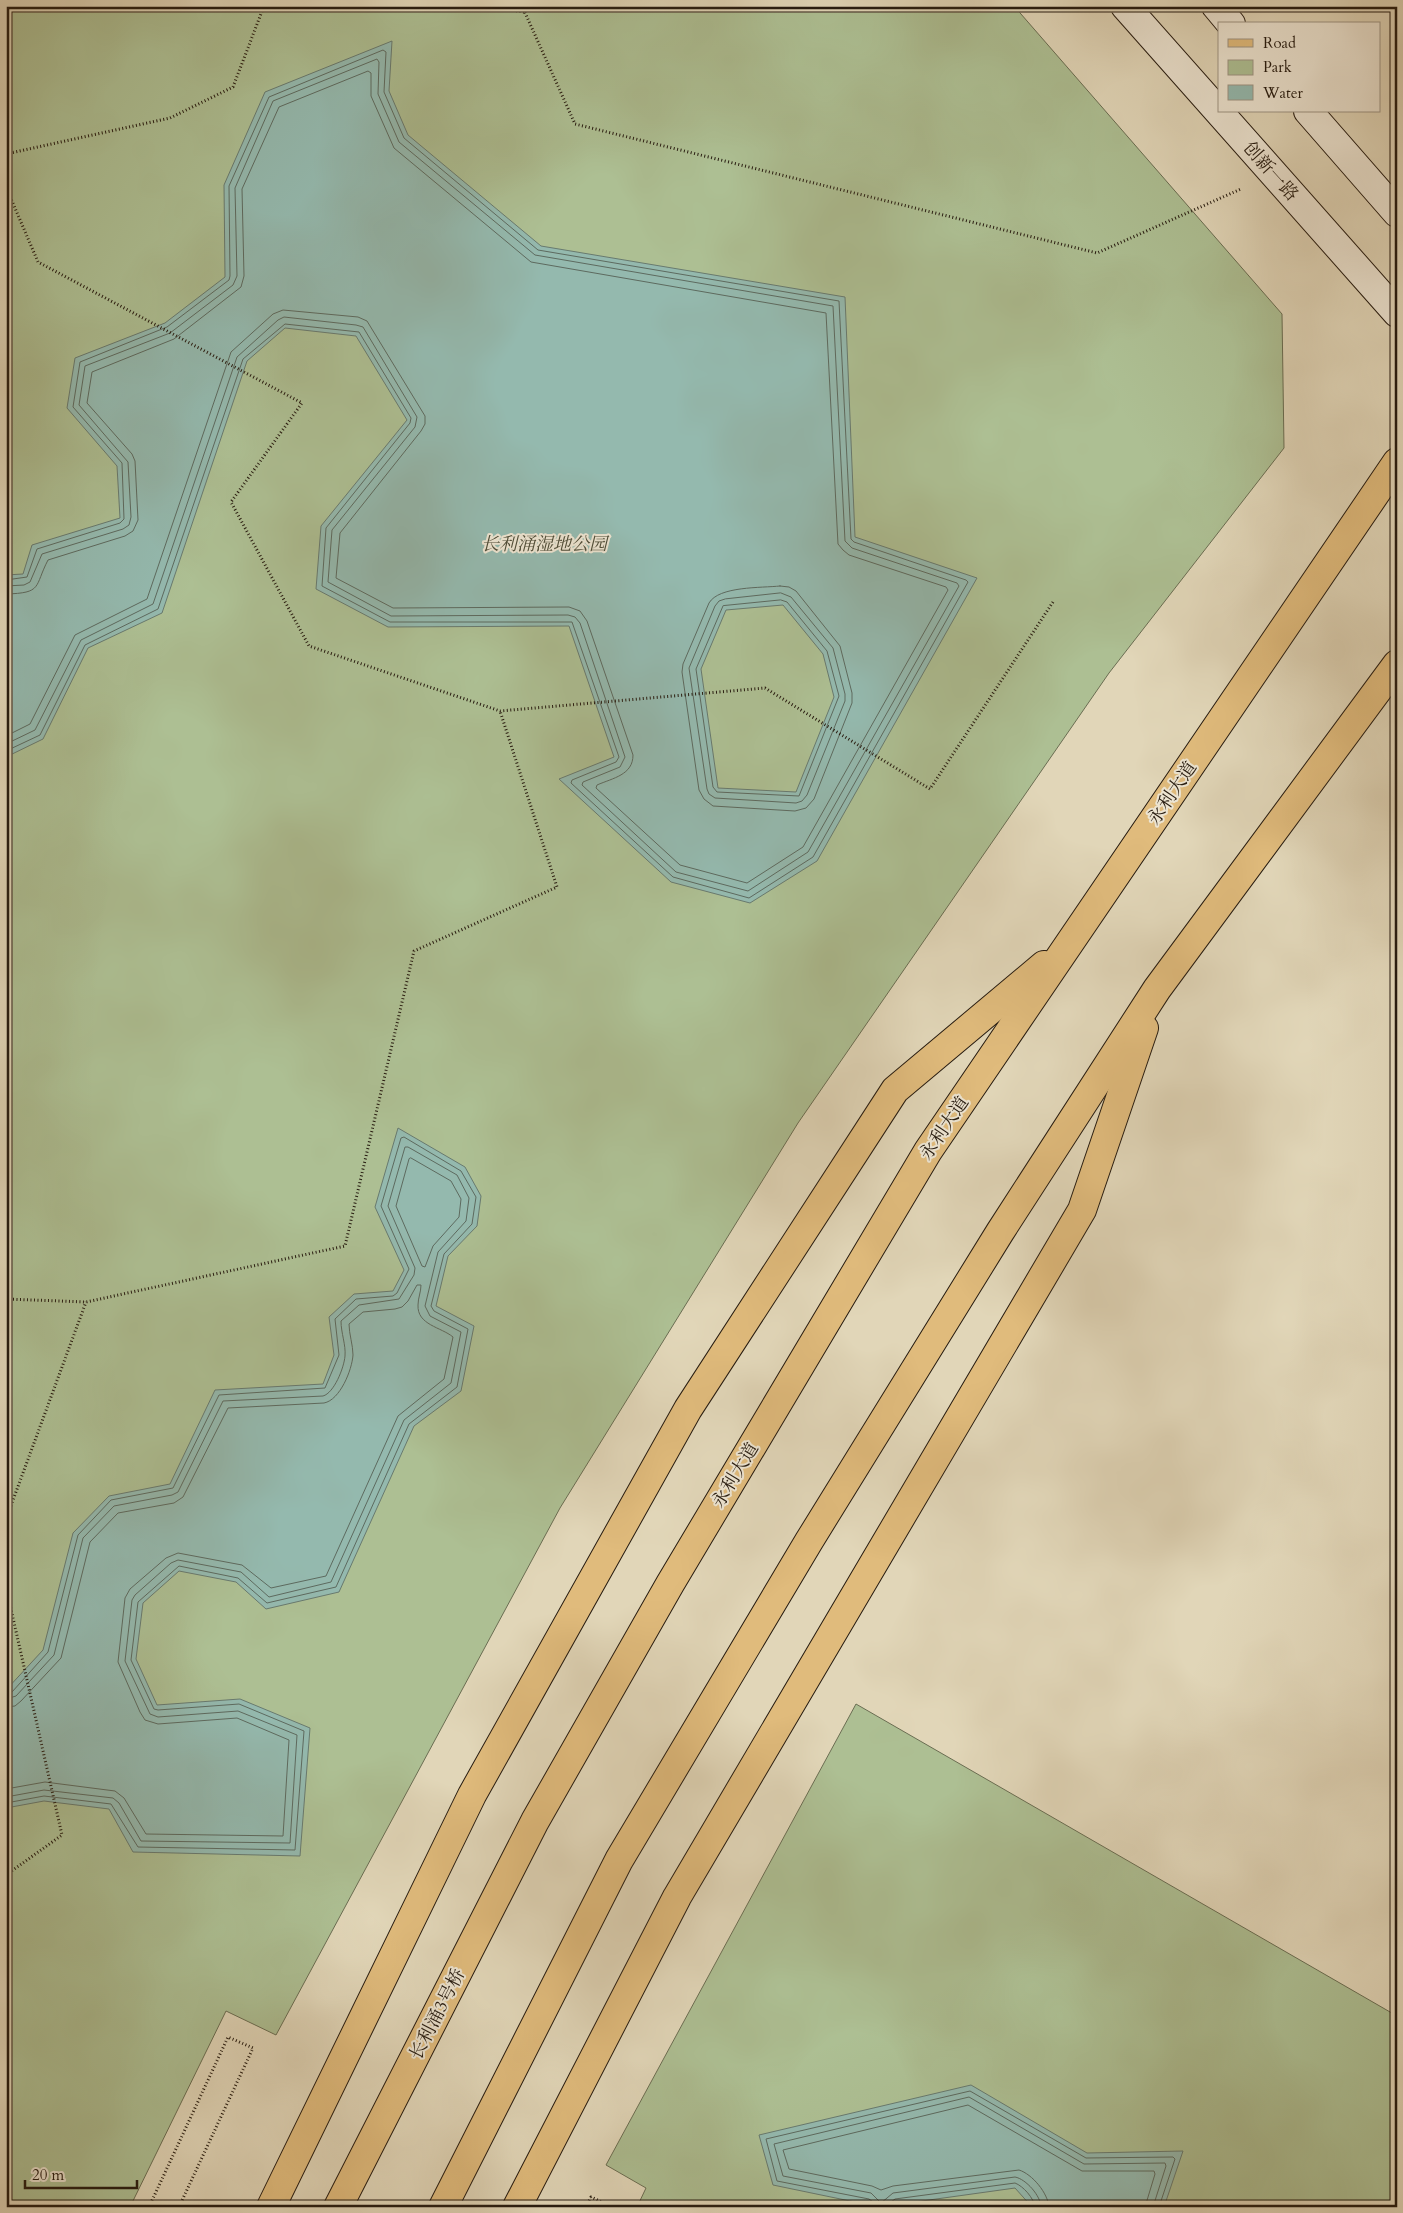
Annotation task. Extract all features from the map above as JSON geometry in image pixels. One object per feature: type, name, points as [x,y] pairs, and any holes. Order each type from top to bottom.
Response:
[{"type":"main road","name":"永利大道","points":[[535,1821],[670,1584],[928,1151],[1397,462]]},
{"type":"main road","points":[[443,2207],[619,1860],[814,1533],[1000,1232],[1157,989],[1397,664]]},
{"type":"main road","points":[[272,2207],[472,1795],[688,1409],[895,1090],[1070,943]]},
{"type":"main road","points":[[517,2207],[677,1897],[1082,1210],[1157,989]]},
{"type":"main road","name":"长利涌3号桥","points":[[338,2207],[535,1821]]},
{"type":"street","name":"创新一路","points":[[1124,6],[1218,111]]},
{"type":"street","points":[[1216,6],[1229,22]]},
{"type":"street","name":"创新一路","points":[[1219,112],[1397,313]]},
{"type":"street","points":[[1309,112],[1397,213]]},
{"type":"path","points":[[6,154],[170,118],[233,87],[264,6]]},
{"type":"path","points":[[486,6],[524,12]]},
{"type":"path","points":[[522,6],[575,124],[1097,253],[1274,174]]},
{"type":"path","points":[[6,186],[38,262],[302,403],[231,502],[309,646],[500,711],[765,688],[930,790],[1054,602]]},
{"type":"path","points":[[6,1299],[86,1302],[345,1246],[414,951],[557,887],[500,711]]},
{"type":"path","points":[[6,1519],[86,1302]]},
{"type":"path","points":[[6,1587],[62,1835],[6,1875]]},
{"type":"path","points":[[149,2207],[228,2037],[253,2048],[179,2207]]},
{"type":"path","points":[[586,2207],[591,2196],[612,2207]]},
{"type":"green space","name":"长利涌湿地公园","points":[[6,6],[1014,6],[1282,314],[1284,448],[1109,673],[798,1123],[560,1508],[276,2035],[226,2011],[130,2207],[6,2207]]},
{"type":"green space","points":[[856,1704],[1397,2016],[1397,2207],[637,2207],[646,2188],[606,2165]]},
{"type":"water","points":[[392,41],[389,91],[408,135],[541,246],[845,297],[855,537],[977,578],[817,861],[750,903],[671,882],[559,779],[614,757],[569,626],[388,627],[316,589],[321,526],[407,420],[356,336],[285,328],[247,361],[162,613],[88,648],[43,739],[6,757],[6,575],[23,574],[32,545],[120,518],[117,466],[67,408],[75,358],[165,323],[225,277],[224,185],[265,92]],"holes":[[[783,605],[823,654],[834,697],[796,792],[718,788],[701,669],[726,610]]]},
{"type":"water","points":[[398,1128],[465,1167],[481,1196],[477,1226],[448,1256],[436,1306],[474,1326],[461,1391],[414,1426],[339,1592],[266,1609],[236,1582],[179,1571],[143,1603],[136,1659],[157,1705],[240,1699],[310,1728],[300,1856],[133,1852],[109,1809],[44,1801],[6,1808],[6,1690],[43,1650],[73,1533],[109,1496],[170,1484],[215,1390],[323,1384],[334,1355],[329,1317],[354,1294],[393,1291],[404,1270],[375,1207]]},
{"type":"water","points":[[971,2085],[1087,2153],[1183,2151],[1164,2207],[1032,2207],[1015,2188],[879,2207],[773,2185],[759,2135]]}]
